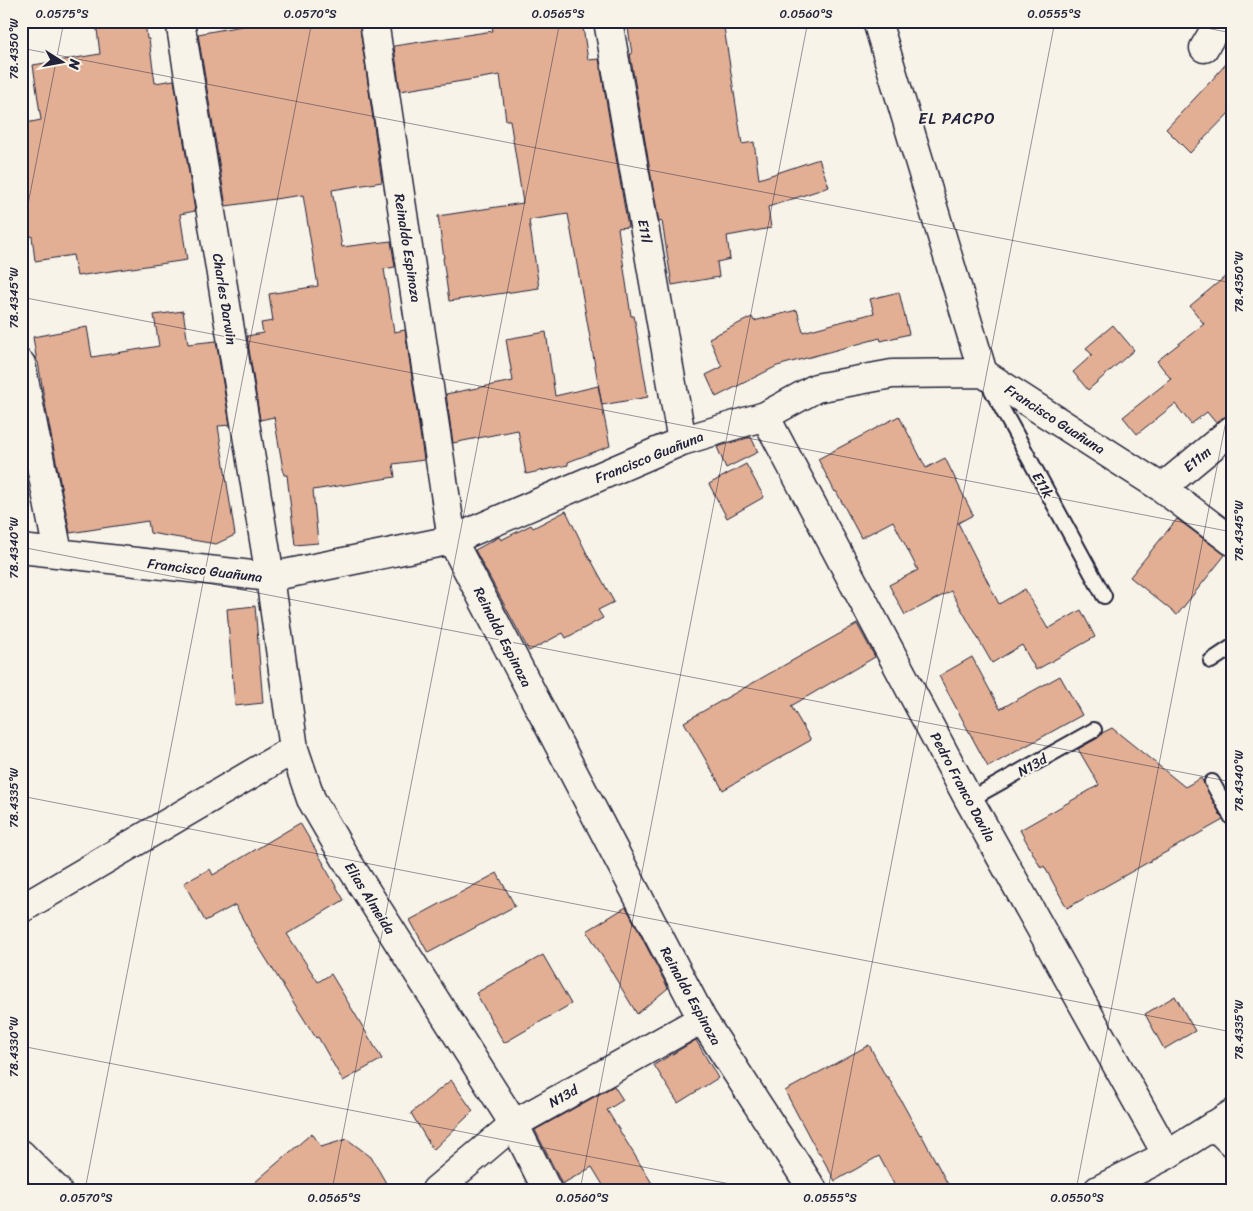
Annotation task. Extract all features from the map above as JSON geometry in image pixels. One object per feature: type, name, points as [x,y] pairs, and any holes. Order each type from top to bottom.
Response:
[{"type":"street","name":"Charles Darwin","points":[[180,21],[270,577]]},
{"type":"street","name":"Reinaldo Espinoza","points":[[374,21],[452,540],[702,1020],[813,1190]]},
{"type":"street","name":"E11l","points":[[608,21],[682,440]]},
{"type":"street","points":[[877,21],[983,373]]},
{"type":"street","points":[[1204,48],[1220,21]]},
{"type":"street","points":[[21,364],[58,553]]},
{"type":"street","name":"Francisco Guañuna","points":[[21,549],[270,577],[452,540],[682,440],[765,416],[816,388],[892,374],[983,373],[1162,488],[1232,541]]},
{"type":"street","name":"Pedro Franco Davila","points":[[765,416],[970,800],[1167,1155]]},
{"type":"street","name":"E11m","points":[[1162,488],[1232,430]]},
{"type":"street","name":"Elias Almeida","points":[[270,577],[294,749],[311,799],[347,861],[514,1124],[547,1190]]},
{"type":"street","points":[[21,909],[294,749]]},
{"type":"street","name":"N13d","points":[[436,1190],[514,1124],[702,1020]]},
{"type":"street","points":[[1098,1190],[1226,1127]]},
{"type":"street","points":[[21,1154],[57,1190]]},
{"type":"lane","name":"E11k","points":[[983,373],[1104,596]]},
{"type":"lane","points":[[1211,661],[1232,647]]},
{"type":"lane","name":"N13d","points":[[970,800],[1094,730]]},
{"type":"lane","points":[[1212,782],[1232,818]]},
{"type":"building","points":[[96,21],[145,21],[155,83],[174,80],[195,211],[180,214],[187,260],[77,276],[73,255],[35,261],[32,236],[21,238],[21,124],[41,120],[33,65],[100,54]]},
{"type":"building","points":[[269,21],[359,21],[382,182],[332,190],[342,247],[391,241],[395,267],[384,269],[394,332],[405,330],[424,460],[393,464],[395,477],[313,490],[318,543],[295,545],[287,475],[284,475],[274,417],[260,420],[247,336],[263,333],[261,323],[273,321],[269,294],[318,286],[303,195],[226,206],[198,34]]},
{"type":"building","points":[[491,21],[582,21],[588,60],[599,59],[628,227],[618,228],[631,316],[634,316],[648,397],[602,405],[568,214],[529,220],[539,288],[449,301],[438,216],[523,203],[510,120],[506,120],[500,75],[400,91],[394,46],[493,31]]},
{"type":"building","points":[[627,21],[723,21],[742,144],[754,142],[759,179],[819,159],[829,187],[768,207],[771,228],[727,236],[730,259],[717,262],[719,277],[672,285],[662,221],[659,222],[630,54],[632,54]]},
{"type":"building","points":[[1232,57],[1232,110],[1190,153],[1166,129]]},
{"type":"building","points":[[1232,271],[1232,415],[1222,418],[1216,423],[1207,412],[1191,424],[1175,404],[1137,434],[1123,417],[1171,379],[1157,361],[1204,324],[1190,306]]},
{"type":"building","points":[[899,292],[909,334],[881,341],[880,338],[777,366],[716,397],[706,375],[722,367],[709,338],[752,317],[754,321],[797,310],[803,332],[874,313],[870,299]]},
{"type":"building","points":[[183,311],[188,344],[216,341],[230,425],[218,426],[235,535],[216,544],[150,533],[148,521],[70,533],[33,337],[87,327],[92,357],[159,346],[154,315]]},
{"type":"building","points":[[1113,325],[1134,350],[1088,390],[1073,372],[1092,355],[1086,348]]},
{"type":"building","points":[[546,332],[555,396],[598,386],[610,446],[568,462],[568,465],[526,474],[518,430],[453,443],[446,394],[513,381],[506,339]]},
{"type":"building","points":[[899,416],[926,468],[945,458],[973,515],[958,523],[999,604],[1025,589],[1048,629],[1081,610],[1095,637],[1036,670],[1022,645],[992,663],[951,591],[905,615],[889,585],[918,570],[893,521],[861,538],[818,459]]},
{"type":"building","points":[[751,437],[758,452],[726,468],[717,447]]},
{"type":"building","points":[[746,464],[764,497],[727,518],[709,484]]},
{"type":"building","points":[[566,511],[590,560],[614,602],[598,610],[603,618],[566,638],[563,633],[529,651],[475,550],[499,537],[501,540],[531,525],[533,528]]},
{"type":"building","points":[[1177,519],[1225,555],[1177,615],[1130,577]]},
{"type":"building","points":[[255,606],[263,703],[235,706],[227,609]]},
{"type":"building","points":[[857,624],[875,657],[791,706],[811,740],[723,790],[684,722]]},
{"type":"building","points":[[972,657],[1000,709],[1060,676],[1082,715],[988,767],[939,676]]},
{"type":"building","points":[[1112,728],[1185,787],[1201,778],[1223,820],[1067,908],[1044,866],[1041,868],[1020,830],[1099,785],[1078,749]]},
{"type":"building","points":[[300,823],[344,900],[287,934],[318,982],[331,974],[382,1059],[343,1081],[318,1037],[316,1038],[255,941],[235,905],[205,921],[184,883],[210,869],[213,875]]},
{"type":"building","points":[[497,873],[515,906],[428,953],[410,920]]},
{"type":"building","points":[[626,907],[668,988],[637,1014],[587,931]]},
{"type":"building","points":[[543,955],[571,1004],[504,1043],[476,993]]},
{"type":"building","points":[[1175,996],[1195,1031],[1164,1049],[1145,1014]]},
{"type":"building","points":[[696,1040],[718,1078],[678,1103],[654,1065]]},
{"type":"building","points":[[869,1045],[951,1190],[897,1190],[879,1156],[835,1181],[818,1153],[785,1091]]},
{"type":"building","points":[[451,1080],[473,1111],[433,1150],[411,1113]]},
{"type":"building","points":[[614,1086],[623,1100],[607,1110],[656,1190],[606,1190],[592,1167],[562,1184],[535,1130]]},
{"type":"building","points":[[312,1133],[321,1147],[347,1139],[371,1157],[390,1190],[246,1190]]},
{"type":"district","name":"EL PACPO","points":[[957,118]]}]
